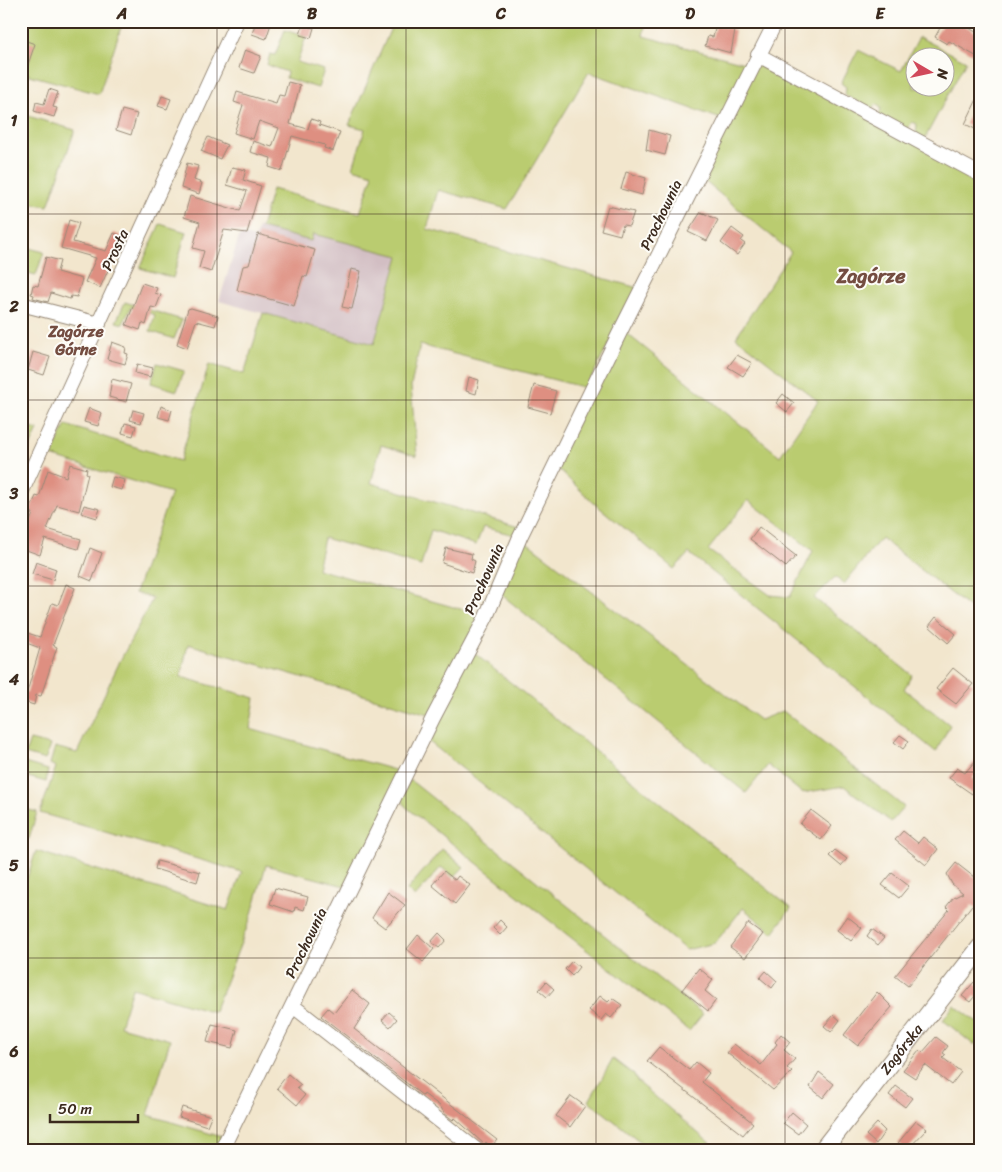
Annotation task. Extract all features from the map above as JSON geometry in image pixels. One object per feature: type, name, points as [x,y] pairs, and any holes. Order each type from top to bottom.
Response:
[{"type":"street","name":"Prosta","points":[[21,493],[237,21]]},
{"type":"street","name":"Prochownia","points":[[221,1151],[437,711],[486,617],[520,537],[606,359],[776,21]]},
{"type":"street","points":[[758,55],[981,175]]},
{"type":"street","points":[[21,304],[99,324]]},
{"type":"street","name":"Zagórska","points":[[822,1151],[981,947]]},
{"type":"street","points":[[293,1006],[478,1151]]},
{"type":"shaded area","points":[[258,227],[310,241],[313,234],[399,256],[374,344],[219,301],[240,234],[255,238]]},
{"type":"green space","points":[[21,21],[123,21],[99,94],[26,74],[21,91]]},
{"type":"green space","points":[[394,21],[646,21],[643,36],[748,64],[721,119],[589,72],[507,209],[438,190],[427,229],[638,288],[586,388],[420,345],[411,386],[417,456],[381,445],[371,483],[522,528],[518,536],[483,527],[476,545],[431,530],[421,566],[324,538],[317,569],[482,615],[432,715],[188,644],[181,677],[255,698],[250,729],[405,773],[348,887],[266,865],[251,917],[214,1012],[132,988],[120,1026],[170,1040],[148,1115],[222,1137],[215,1151],[21,1151],[21,896],[36,851],[228,910],[242,872],[40,813],[56,767],[50,764],[55,747],[77,753],[120,661],[153,598],[135,593],[171,493],[51,456],[66,425],[180,461],[209,364],[244,374],[263,313],[374,344],[399,256],[313,234],[311,241],[261,228],[272,189],[360,213],[373,174],[353,168],[365,129],[349,125]]},
{"type":"green space","points":[[737,21],[770,21],[766,29]]},
{"type":"green space","points":[[285,30],[306,37],[297,62],[324,70],[318,88],[286,78],[287,72],[267,65],[270,54],[275,55]]},
{"type":"green space","points":[[919,37],[941,48],[913,48]]},
{"type":"green space","points":[[858,50],[901,71],[904,65],[904,98],[946,98],[924,140],[916,135],[917,124],[912,122],[908,129],[879,116],[881,108],[876,104],[871,109],[845,95],[846,87],[841,83]]},
{"type":"green space","points":[[758,55],[981,175],[981,617],[881,538],[844,584],[835,577],[814,598],[912,675],[904,689],[950,725],[936,752],[689,553],[674,569],[594,503],[555,466],[621,329],[780,456],[818,401],[736,337],[791,252],[698,176]],"holes":[[[748,500],[813,551],[790,597],[770,595],[708,550]]]},
{"type":"green space","points":[[954,55],[966,61],[954,84]]},
{"type":"green space","points":[[21,114],[75,130],[48,206],[21,202]]},
{"type":"green space","points":[[160,224],[186,232],[173,278],[140,268]]},
{"type":"green space","points":[[25,247],[44,252],[36,275],[28,273],[21,294],[21,259]]},
{"type":"green space","points":[[125,302],[182,320],[174,339],[150,331],[155,315],[131,307],[123,324],[116,322]]},
{"type":"green space","points":[[157,363],[184,371],[177,391],[151,383]]},
{"type":"green space","points":[[21,425],[38,430],[27,453],[21,451]]},
{"type":"green space","points":[[520,537],[760,720],[783,711],[904,807],[891,822],[844,786],[802,793],[768,765],[746,793],[497,591]]},
{"type":"green space","points":[[469,649],[791,908],[773,933],[743,908],[715,943],[686,950],[427,740]]},
{"type":"green space","points":[[30,740],[50,745],[45,760],[25,754]]},
{"type":"green space","points":[[21,762],[48,770],[46,782],[21,775]]},
{"type":"green space","points":[[410,780],[703,1014],[689,1031],[406,807],[401,798]]},
{"type":"green space","points":[[21,808],[37,812],[29,839],[21,836]]},
{"type":"green space","points":[[442,849],[464,867],[454,877],[441,867],[415,897],[407,890]]},
{"type":"green space","points":[[954,1005],[981,1025],[981,1037],[974,1045],[943,1020]]},
{"type":"green space","points":[[613,1059],[634,1075],[637,1081],[719,1151],[652,1151],[589,1101]]},
{"type":"building","points":[[256,21],[272,21],[266,39],[252,34]]},
{"type":"building","points":[[944,21],[957,21],[981,35],[981,59],[949,41],[947,44],[935,37]]},
{"type":"building","points":[[303,25],[314,28],[311,38],[300,35]]},
{"type":"building","points":[[716,25],[735,30],[731,53],[705,46],[708,36],[713,37]]},
{"type":"building","points":[[21,39],[35,44],[23,79],[21,79]]},
{"type":"building","points":[[245,50],[261,56],[254,73],[239,68]]},
{"type":"building","points":[[288,82],[300,85],[290,124],[308,129],[311,119],[320,122],[319,125],[340,132],[333,151],[324,148],[325,145],[292,136],[282,171],[269,167],[271,158],[250,152],[253,141],[272,147],[279,128],[259,121],[253,139],[234,133],[243,105],[234,102],[237,92],[276,104],[279,95],[284,96]]},
{"type":"building","points":[[49,89],[58,92],[53,107],[57,108],[54,117],[34,111],[36,102],[44,104]]},
{"type":"building","points":[[981,91],[981,132],[965,124]]},
{"type":"building","points":[[162,96],[171,99],[167,109],[158,106]]},
{"type":"building","points":[[122,110],[137,114],[131,135],[116,130]]},
{"type":"building","points":[[649,130],[670,136],[665,155],[646,150]]},
{"type":"building","points":[[208,137],[227,145],[220,159],[201,151]]},
{"type":"building","points":[[187,163],[198,166],[194,180],[202,183],[199,194],[181,188]]},
{"type":"building","points":[[232,167],[246,170],[243,180],[261,186],[247,233],[224,230],[211,272],[199,268],[204,251],[193,248],[200,222],[184,217],[190,196],[240,211],[247,191],[227,185]]},
{"type":"building","points":[[626,172],[646,178],[642,195],[621,189]]},
{"type":"building","points":[[608,206],[634,212],[629,226],[623,225],[620,235],[601,230]]},
{"type":"building","points":[[701,212],[718,220],[707,241],[688,232]]},
{"type":"building","points":[[69,220],[79,223],[73,242],[106,251],[114,233],[123,237],[100,288],[85,282],[96,258],[61,248]]},
{"type":"building","points":[[732,228],[744,237],[741,241],[745,244],[737,255],[721,243]]},
{"type":"building","points":[[258,234],[315,250],[307,277],[303,276],[294,306],[237,290],[243,266],[249,265]]},
{"type":"building","points":[[46,257],[60,261],[57,272],[82,279],[77,297],[71,296],[70,299],[51,293],[48,302],[33,298],[34,295],[31,294],[33,285],[38,286]]},
{"type":"building","points":[[351,269],[361,271],[352,309],[342,307]]},
{"type":"building","points":[[142,283],[157,288],[155,293],[161,295],[156,308],[151,307],[146,325],[142,323],[140,330],[126,325]]},
{"type":"building","points":[[191,308],[218,316],[215,326],[196,321],[187,348],[177,344],[188,309]]},
{"type":"building","points":[[112,342],[126,347],[125,353],[128,354],[125,364],[107,359]]},
{"type":"building","points":[[33,352],[50,357],[44,375],[28,370]]},
{"type":"building","points":[[737,355],[752,363],[743,376],[728,367]]},
{"type":"building","points":[[137,364],[153,368],[150,377],[135,373]]},
{"type":"building","points":[[469,377],[479,380],[476,394],[466,391]]},
{"type":"building","points":[[112,379],[131,384],[126,402],[109,397]]},
{"type":"building","points":[[534,385],[556,391],[550,413],[528,407]]},
{"type":"building","points":[[783,394],[794,403],[787,412],[776,403]]},
{"type":"building","points":[[161,406],[172,410],[169,420],[158,417]]},
{"type":"building","points":[[89,408],[102,413],[98,426],[84,422]]},
{"type":"building","points":[[133,410],[144,413],[141,423],[130,420]]},
{"type":"building","points":[[125,423],[136,426],[133,436],[122,433]]},
{"type":"building","points":[[70,464],[87,469],[86,473],[88,474],[79,511],[57,505],[47,529],[81,539],[78,549],[45,539],[40,555],[21,548],[33,513],[29,512],[36,496],[39,497],[48,470],[66,477]]},
{"type":"building","points":[[113,477],[125,480],[122,490],[110,487]]},
{"type":"building","points":[[84,505],[100,509],[97,518],[81,513]]},
{"type":"building","points":[[759,527],[796,556],[786,567],[750,539]]},
{"type":"building","points":[[90,548],[102,553],[92,581],[80,576]]},
{"type":"building","points":[[446,548],[472,554],[471,559],[475,561],[472,573],[442,563]]},
{"type":"building","points":[[36,562],[56,569],[53,580],[32,574]]},
{"type":"building","points":[[66,584],[75,588],[53,645],[57,647],[41,696],[36,695],[34,705],[21,701],[21,691],[27,692],[40,648],[21,641],[21,631],[40,637],[52,603],[58,605]]},
{"type":"building","points":[[936,617],[956,634],[948,643],[929,626]]},
{"type":"building","points":[[953,668],[973,684],[956,704],[936,689]]},
{"type":"building","points":[[900,735],[909,741],[903,749],[894,742]]},
{"type":"building","points":[[981,754],[981,768],[972,779],[979,785],[972,794],[949,778],[957,768],[965,773]]},
{"type":"building","points":[[811,810],[832,826],[821,840],[800,824]]},
{"type":"building","points":[[903,831],[918,843],[923,837],[938,849],[926,865],[895,840]]},
{"type":"building","points":[[835,850],[847,859],[841,866],[829,856]]},
{"type":"building","points":[[157,861],[200,872],[197,882],[155,869]]},
{"type":"building","points":[[956,863],[974,877],[981,867],[981,912],[972,905],[908,986],[895,976],[949,910],[946,907],[953,898],[963,893],[952,884],[947,874]]},
{"type":"building","points":[[444,871],[455,880],[458,876],[470,885],[455,904],[432,885]]},
{"type":"building","points":[[892,873],[909,886],[899,898],[882,885]]},
{"type":"building","points":[[275,888],[308,897],[304,910],[295,907],[294,912],[270,904]]},
{"type":"building","points":[[388,892],[405,905],[385,928],[372,918]]},
{"type":"building","points":[[847,916],[862,928],[851,941],[837,930]]},
{"type":"building","points":[[500,920],[507,927],[500,935],[493,928]]},
{"type":"building","points":[[748,923],[763,934],[745,958],[730,947]]},
{"type":"building","points":[[872,929],[884,938],[878,945],[867,936]]},
{"type":"building","points":[[439,933],[446,940],[439,948],[431,942]]},
{"type":"building","points":[[418,935],[434,949],[423,962],[407,949]]},
{"type":"building","points":[[572,961],[579,967],[572,976],[565,969]]},
{"type":"building","points":[[699,968],[713,980],[705,991],[716,1000],[708,1011],[682,990]]},
{"type":"building","points":[[766,971],[777,981],[772,988],[760,978]]},
{"type":"building","points":[[546,982],[554,989],[547,997],[539,990]]},
{"type":"building","points":[[974,982],[981,988],[981,1000],[975,996],[970,1002],[962,996]]},
{"type":"building","points":[[352,990],[370,1004],[354,1029],[497,1140],[491,1147],[486,1142],[484,1144],[455,1118],[453,1120],[445,1114],[440,1106],[424,1094],[423,1096],[321,1016],[328,1008],[334,1013]]},
{"type":"building","points":[[877,992],[892,1007],[858,1046],[844,1035]]},
{"type":"building","points":[[600,996],[608,1002],[612,998],[622,1005],[611,1018],[606,1014],[601,1020],[589,1010]]},
{"type":"building","points":[[389,1012],[397,1019],[390,1027],[382,1020]]},
{"type":"building","points":[[834,1015],[840,1020],[831,1032],[824,1026]]},
{"type":"building","points":[[212,1024],[237,1030],[232,1048],[207,1042]]},
{"type":"building","points":[[781,1034],[790,1042],[784,1050],[795,1059],[787,1068],[792,1072],[773,1090],[727,1053],[734,1044],[761,1065],[777,1044],[775,1042]]},
{"type":"building","points":[[936,1037],[948,1046],[943,1053],[946,1055],[943,1058],[961,1072],[951,1085],[925,1065],[915,1078],[903,1070],[919,1050],[922,1053]]},
{"type":"building","points":[[659,1047],[689,1070],[696,1062],[709,1073],[702,1082],[753,1123],[743,1135],[647,1061]]},
{"type":"building","points":[[819,1072],[834,1084],[823,1098],[810,1087]]},
{"type":"building","points":[[288,1074],[301,1085],[297,1088],[305,1095],[297,1105],[277,1088]]},
{"type":"building","points":[[896,1086],[912,1098],[905,1107],[889,1095]]},
{"type":"building","points":[[571,1096],[585,1106],[570,1127],[556,1116]]},
{"type":"building","points":[[182,1107],[211,1116],[207,1126],[179,1117]]},
{"type":"building","points":[[792,1112],[806,1124],[798,1134],[783,1123]]},
{"type":"building","points":[[916,1121],[927,1129],[907,1150],[898,1143]]},
{"type":"building","points":[[877,1123],[885,1131],[876,1144],[866,1135]]},
{"type":"district","name":"Zagórze","points":[[871,276]]},
{"type":"district","name":"Zagórze Górne","points":[[76,340]]}]
